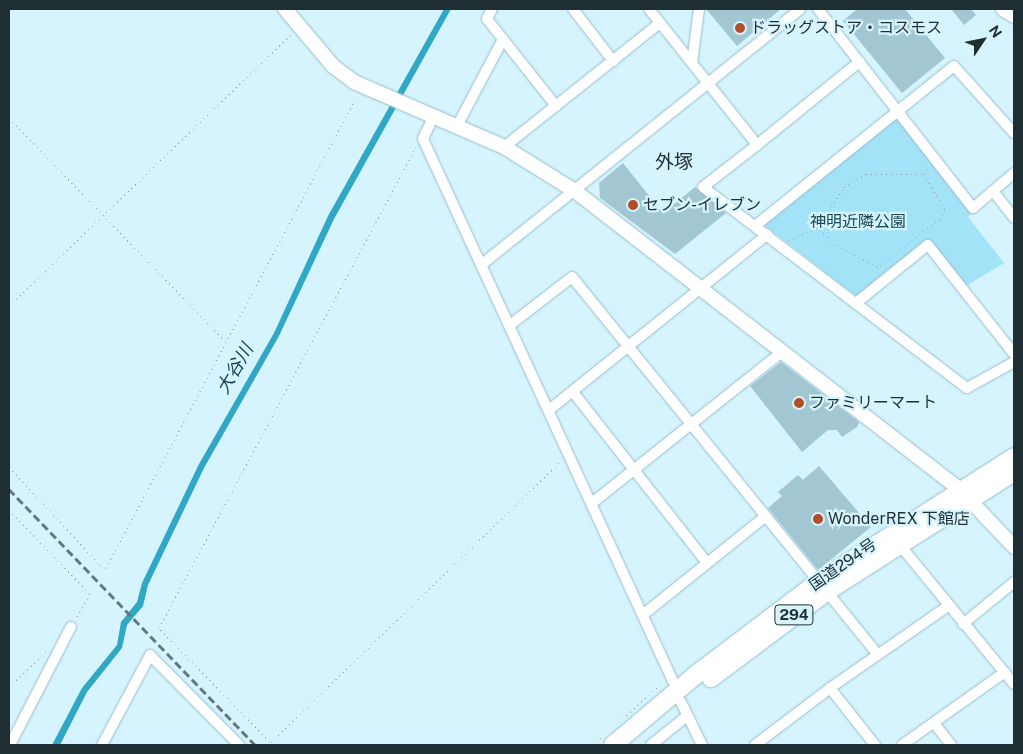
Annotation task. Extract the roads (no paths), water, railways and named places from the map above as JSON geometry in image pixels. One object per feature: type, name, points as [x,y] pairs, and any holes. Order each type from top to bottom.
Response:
[{"type":"highway","name":"国道294号","points":[[822,587],[899,544],[1014,457]]},
{"type":"highway","name":"国道294号","points":[[610,739],[679,696],[822,587],[965,494],[1014,472]]},
{"type":"highway","name":"国道294号","points":[[630,745],[679,696]]},
{"type":"street","points":[[284,9],[333,66],[366,88],[430,114],[504,148],[575,190],[965,494],[1014,547]]},
{"type":"street","points":[[492,9],[487,19],[556,106]]},
{"type":"street","points":[[573,9],[613,61]]},
{"type":"street","points":[[649,9],[757,145]]},
{"type":"street","points":[[692,63],[699,9]]},
{"type":"street","points":[[482,265],[800,9]]},
{"type":"street","points":[[818,9],[973,208],[1014,173]]},
{"type":"street","points":[[1003,9],[1014,16]]},
{"type":"street","points":[[504,148],[660,23]]},
{"type":"street","points":[[457,126],[503,39]]},
{"type":"street","points":[[859,62],[703,187],[967,388],[1014,362]]},
{"type":"street","points":[[755,226],[954,66],[1014,133]]},
{"type":"street","points":[[430,114],[423,139],[644,614],[702,745]]},
{"type":"street","points":[[993,191],[1014,218]]},
{"type":"street","points":[[549,410],[630,348],[767,235]]},
{"type":"street","points":[[856,303],[928,245],[1014,354]]},
{"type":"street","points":[[510,325],[572,276],[877,654]]},
{"type":"street","points":[[592,503],[783,351]]},
{"type":"street","points":[[573,392],[633,471],[707,563]]},
{"type":"street","points":[[644,614],[766,516]]},
{"type":"street","points":[[899,544],[1014,684]]},
{"type":"street","points":[[963,624],[1014,582]]},
{"type":"street","points":[[755,745],[877,654],[948,606]]},
{"type":"street","points":[[10,745],[71,627]]},
{"type":"street","points":[[102,745],[150,654],[239,745]]},
{"type":"street","points":[[902,745],[1005,672]]},
{"type":"street","points":[[830,688],[875,745]]},
{"type":"street","points":[[651,745],[679,696]]},
{"type":"street","points":[[934,723],[951,745]]},
{"type":"railway","points":[[9,489],[255,745]]},
{"type":"place","name":"ドラッグストア・コスモス","points":[[740,28]]},
{"type":"place","name":"セブン-イレブン","points":[[633,205]]},
{"type":"place","name":"ファミリーマート","points":[[799,403]]},
{"type":"place","name":"WonderREX 下館店","points":[[818,519]]},
{"type":"district","name":"外塚","points":[[674,162]]},
{"type":"park label","name":"神明近隣公園","points":[[858,222]]},
{"type":"water label","name":"大谷川","points":[[235,369]]}]
